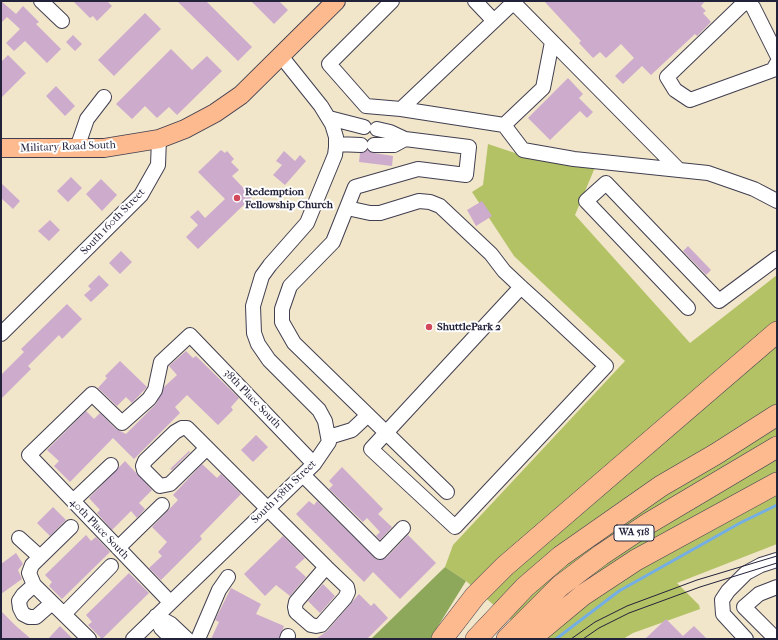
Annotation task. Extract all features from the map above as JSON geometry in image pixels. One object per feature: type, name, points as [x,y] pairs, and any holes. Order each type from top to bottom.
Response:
[{"type":"highway","points":[[442,639],[475,596],[505,566],[777,332]]},
{"type":"highway","points":[[757,429],[777,415]]},
{"type":"highway","name":"WA 518","points":[[476,639],[525,587],[561,556],[661,486],[757,429],[777,420]]},
{"type":"highway","name":"WA 518","points":[[507,639],[560,586],[601,554],[777,446]]},
{"type":"highway","points":[[530,639],[583,595],[636,560],[777,483]]},
{"type":"main road","points":[[159,139],[185,129],[215,113],[241,94],[336,1]]},
{"type":"main road","name":"Military Road South","points":[[1,148],[104,148],[159,139]]},
{"type":"street","points":[[41,1],[62,21]]},
{"type":"street","points":[[392,1],[329,64],[366,106],[504,125],[523,150],[574,159],[678,169],[718,176],[754,189],[777,201]]},
{"type":"street","points":[[475,1],[494,21]]},
{"type":"street","points":[[777,55],[753,7],[746,1],[667,77],[675,90],[690,100],[774,70],[777,63]]},
{"type":"street","points":[[401,110],[513,2],[678,169]]},
{"type":"street","points":[[504,125],[543,88],[552,42]]},
{"type":"street","points":[[281,56],[329,118],[336,137],[335,156],[307,223],[262,276],[253,306],[254,333],[258,344],[269,360],[320,410],[325,421],[329,437],[352,430],[368,415]]},
{"type":"street","points":[[77,148],[87,119],[104,97]]},
{"type":"street","points":[[329,118],[390,132],[405,139],[469,147],[466,175],[418,169],[355,187],[333,242],[290,286],[282,309],[282,322],[294,343],[447,492]]},
{"type":"street","name":"South 160th Street","points":[[1,334],[142,195],[158,166],[159,139]]},
{"type":"street","points":[[336,144],[394,145],[405,139]]},
{"type":"street","points":[[607,162],[606,183],[586,201],[688,308]]},
{"type":"street","points":[[606,183],[719,301],[777,258]]},
{"type":"street","points":[[347,208],[370,213],[380,213],[419,200],[440,206],[492,254],[504,271],[606,366],[455,528],[371,449],[521,287]]},
{"type":"street","name":"38th Place South","points":[[28,455],[92,394],[122,423],[149,399],[155,390],[161,362],[190,335],[314,464]]},
{"type":"street","points":[[207,448],[170,484],[160,486],[144,470],[143,466],[145,461],[175,432],[182,428],[187,428],[268,508],[326,567]]},
{"type":"street","name":"South 158th Street","points":[[132,639],[314,464],[329,442],[329,437]]},
{"type":"street","name":"40th Place South","points":[[28,455],[170,602]]},
{"type":"street","points":[[73,501],[111,465]]},
{"type":"street","points":[[303,475],[380,552],[403,528]]},
{"type":"street","points":[[118,548],[162,505]]},
{"type":"street","points":[[52,603],[36,617],[29,617],[23,614],[19,601],[31,579],[32,565],[71,526]]},
{"type":"street","points":[[19,538],[40,557]]},
{"type":"street","points":[[746,639],[723,614],[722,600],[728,591],[746,573],[761,565],[777,560]]},
{"type":"street","points":[[64,614],[111,566]]},
{"type":"street","points":[[198,639],[219,590],[228,577]]},
{"type":"street","points":[[31,579],[52,603],[89,639]]},
{"type":"street","points":[[774,592],[759,594],[744,608],[776,639]]},
{"type":"street","points":[[156,616],[161,628],[172,639]]},
{"type":"street","points":[[156,616],[171,624],[187,639]]},
{"type":"green space","points":[[488,144],[521,155],[596,165],[575,215],[690,343],[777,275],[777,544],[677,583],[699,605],[700,609],[633,633],[623,639],[533,639],[466,581],[445,567],[453,545],[625,361],[514,256],[472,192],[483,185]]},
{"type":"green space","points":[[445,567],[466,581],[430,639],[371,639]]},
{"type":"building","points":[[1,1],[16,14],[23,6],[39,22],[36,24],[61,49],[47,63],[25,41],[14,51],[6,43],[20,29],[7,17],[1,23]]},
{"type":"building","points":[[73,1],[107,1],[112,6],[97,21],[93,16],[90,18]]},
{"type":"building","points":[[177,1],[206,1],[252,47],[238,61]]},
{"type":"building","points":[[251,1],[279,1],[288,10],[274,24]]},
{"type":"building","points":[[544,1],[705,1],[701,6],[706,11],[703,13],[711,22],[697,36],[695,34],[651,75],[642,66],[623,84],[615,76],[634,58],[621,44],[606,58],[600,52],[593,58],[579,43],[581,41]]},
{"type":"building","points":[[145,13],[161,29],[114,76],[98,60]]},
{"type":"building","points":[[73,35],[82,44],[75,51],[66,42]]},
{"type":"building","points":[[171,49],[192,70],[207,56],[222,71],[177,115],[169,107],[157,118],[145,106],[132,119],[116,104]]},
{"type":"building","points":[[8,55],[26,73],[1,98],[1,62]]},
{"type":"building","points":[[568,78],[583,94],[579,98],[593,112],[587,118],[580,111],[550,140],[528,118]]},
{"type":"building","points":[[56,86],[75,106],[65,116],[46,96]]},
{"type":"building","name":"Redemption Fellowship Church","points":[[221,150],[225,153],[227,151],[234,159],[231,162],[239,170],[232,176],[252,197],[198,249],[186,237],[198,225],[190,217],[198,210],[205,218],[225,199],[198,172]]},
{"type":"building","points":[[368,150],[374,153],[393,156],[392,166],[359,162],[360,153]]},
{"type":"building","points":[[284,151],[295,161],[300,155],[306,161],[285,185],[273,175],[282,165],[276,161]]},
{"type":"building","points":[[71,177],[82,188],[68,202],[57,191]]},
{"type":"building","points":[[101,179],[117,195],[102,211],[86,194]]},
{"type":"building","points":[[1,183],[20,201],[13,209],[1,198]]},
{"type":"building","points":[[482,201],[492,216],[476,226],[467,210]]},
{"type":"building","points":[[50,220],[60,230],[49,241],[38,231]]},
{"type":"building","points":[[688,246],[711,270],[706,275],[683,251]]},
{"type":"building","points":[[121,251],[132,262],[120,274],[109,263]]},
{"type":"building","points":[[99,275],[109,285],[91,302],[84,295],[91,289],[88,286]]},
{"type":"building","points":[[67,304],[82,319],[62,339],[59,335],[28,366],[31,369],[1,399],[1,375],[24,352],[21,349]]},
{"type":"building","points":[[186,351],[193,358],[196,356],[239,398],[231,407],[233,410],[218,425],[187,395],[175,407],[180,413],[134,459],[113,438],[70,482],[54,466],[59,461],[47,450],[86,411],[94,419],[100,413],[116,429],[126,434],[156,404],[164,387],[177,375],[169,366]]},
{"type":"building","points":[[120,361],[147,387],[132,403],[126,397],[117,406],[98,388],[107,378],[105,376]]},
{"type":"building","points":[[256,435],[268,447],[253,462],[241,450]]},
{"type":"building","points":[[189,451],[190,452],[172,470],[170,469]]},
{"type":"building","points":[[125,461],[152,490],[139,503],[145,509],[137,518],[131,511],[112,530],[97,513],[100,510],[89,498]]},
{"type":"building","points":[[202,464],[217,478],[221,474],[241,494],[200,536],[202,539],[161,580],[149,568],[162,556],[158,552],[167,542],[152,527],[178,500],[173,495]]},
{"type":"building","points":[[342,467],[383,509],[378,514],[392,527],[380,540],[376,536],[380,532],[367,518],[363,522],[329,489],[333,485],[329,481]]},
{"type":"building","points":[[309,501],[314,505],[317,501],[377,560],[386,558],[408,535],[436,563],[400,599],[373,572],[364,582],[296,514]]},
{"type":"building","points":[[53,507],[66,520],[50,536],[37,523]]},
{"type":"building","points":[[86,535],[91,541],[96,537],[110,552],[62,599],[49,586],[52,582],[45,575]]},
{"type":"building","points":[[283,536],[305,558],[295,567],[306,577],[290,596],[276,585],[265,596],[244,574]]},
{"type":"building","points":[[16,553],[23,564],[18,570],[22,579],[1,594],[1,564]]},
{"type":"building","points":[[129,573],[149,593],[102,639],[88,625],[92,622],[86,615]]},
{"type":"building","points":[[323,584],[335,596],[320,613],[308,601]]},
{"type":"building","points":[[231,588],[261,604],[256,614],[284,626],[279,639],[211,639],[219,622],[215,620]]},
{"type":"building","points":[[359,594],[371,606],[374,603],[388,618],[367,639],[316,639],[327,631]]},
{"type":"building","points":[[1,611],[16,626],[31,639],[1,639]]},
{"type":"building","points":[[666,619],[683,636],[694,626],[707,639],[645,639]]},
{"type":"building","points":[[60,626],[73,639],[48,639]]},
{"type":"waterway","points":[[556,639],[619,591],[740,523],[777,505]]},
{"type":"tram line","points":[[571,639],[595,622],[627,606],[697,580],[777,556]]},
{"type":"tram line","points":[[583,639],[599,628],[629,613],[700,587],[777,563]]},
{"type":"place","name":"Redemption Fellowship Church","points":[[237,198]]},
{"type":"place","name":"ShuttlePark 2","points":[[429,327]]}]
